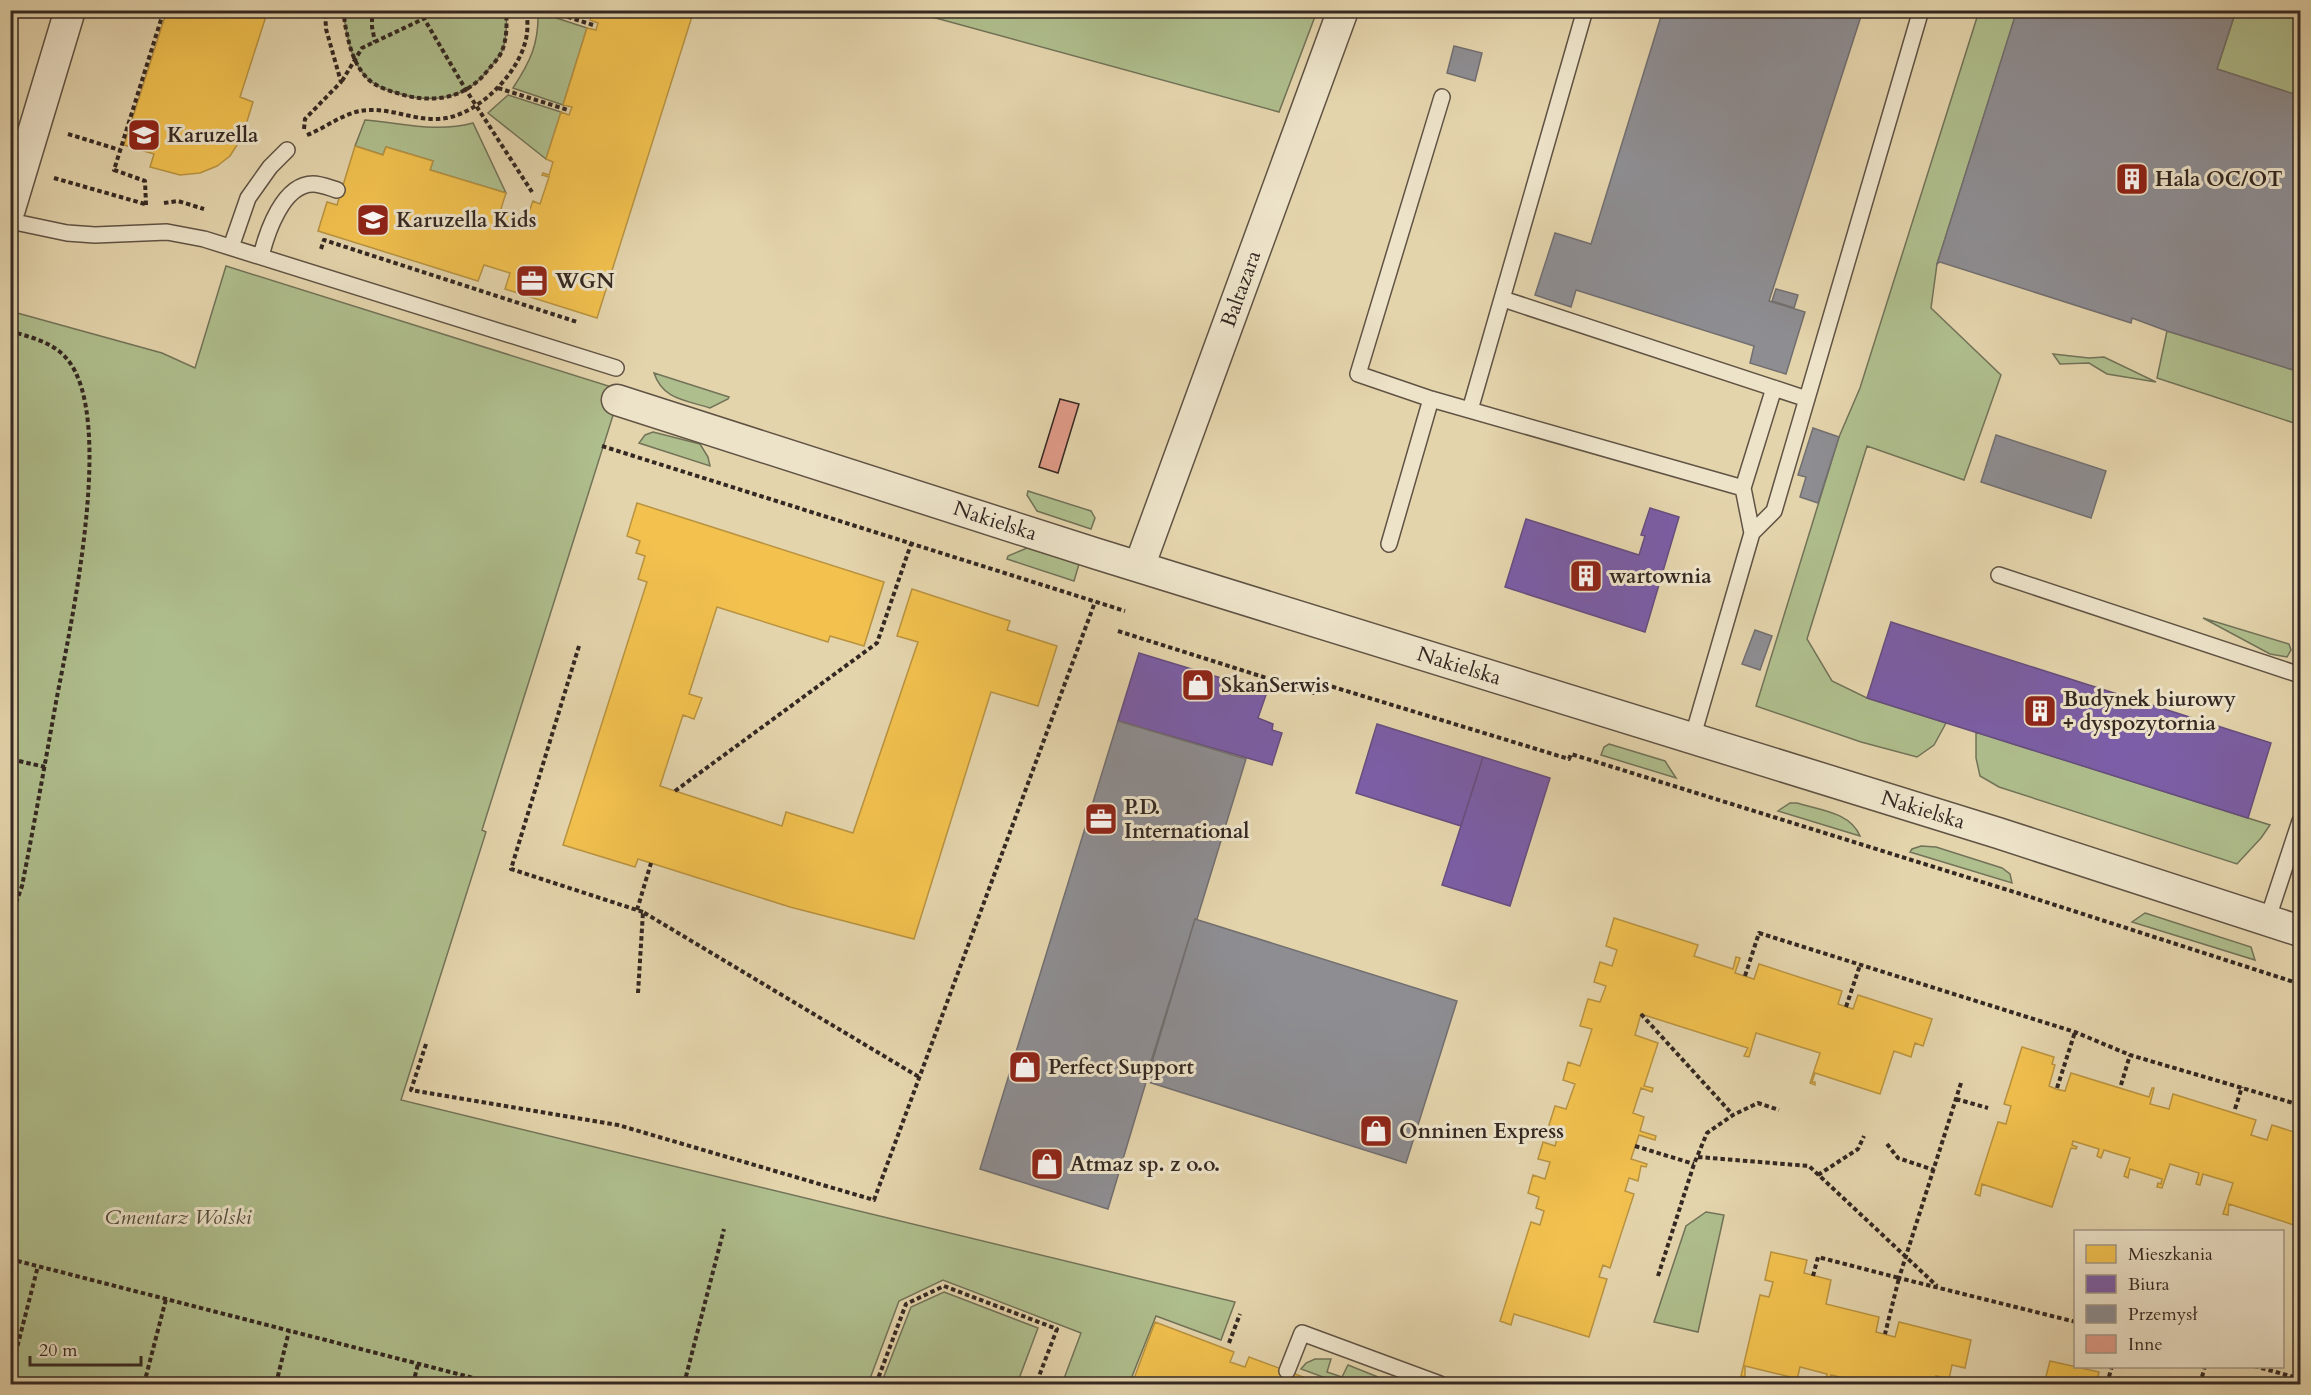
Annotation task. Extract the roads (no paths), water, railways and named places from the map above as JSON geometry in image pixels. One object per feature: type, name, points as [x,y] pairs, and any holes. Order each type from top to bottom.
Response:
[{"type":"street","points":[[10,209],[70,10]]},
{"type":"street","name":"Baltazara","points":[[1139,567],[1343,10]]},
{"type":"street","name":"Nakielska","points":[[617,400],[1139,567],[1998,834],[2301,931]]},
{"type":"lane","points":[[1470,410],[1586,10]]},
{"type":"lane","points":[[1752,533],[1774,511],[1921,10]]},
{"type":"lane","points":[[1442,97],[1358,374],[1431,399],[1743,488]]},
{"type":"lane","points":[[231,247],[248,198],[270,167],[287,150]]},
{"type":"lane","points":[[261,256],[276,215],[290,192],[312,184],[337,190]]},
{"type":"lane","points":[[10,220],[67,233],[95,235],[167,232],[204,239],[616,368]]},
{"type":"lane","points":[[1503,299],[1807,399]]},
{"type":"lane","points":[[1692,739],[1752,533],[1743,488],[1774,388]]},
{"type":"lane","points":[[1389,543],[1431,399]]},
{"type":"lane","points":[[2000,575],[2301,675]]},
{"type":"lane","points":[[2267,921],[2301,821]]},
{"type":"lane","points":[[1287,1371],[1302,1332],[1440,1384]]},
{"type":"place","name":"Karuzella","points":[[144,135]]},
{"type":"place","name":"Hala OC/OT","points":[[2132,179]]},
{"type":"place","name":"Karuzella Kids","points":[[373,220]]},
{"type":"place","name":"WGN","points":[[532,281]]},
{"type":"place","name":"wartownia","points":[[1586,576]]},
{"type":"place","name":"SkanSerwis","points":[[1198,685]]},
{"type":"place","name":"Budynek biurowy + dyspozytornia","points":[[2040,711]]},
{"type":"place","name":"P.D. International","points":[[1101,819]]},
{"type":"place","name":"Perfect Support","points":[[1025,1067]]},
{"type":"place","name":"Onninen Express","points":[[1376,1131]]},
{"type":"place","name":"Atmaz sp. z o.o.","points":[[1047,1164]]},
{"type":"park label","name":"Cmentarz Wolski","points":[[178,1217]]}]
